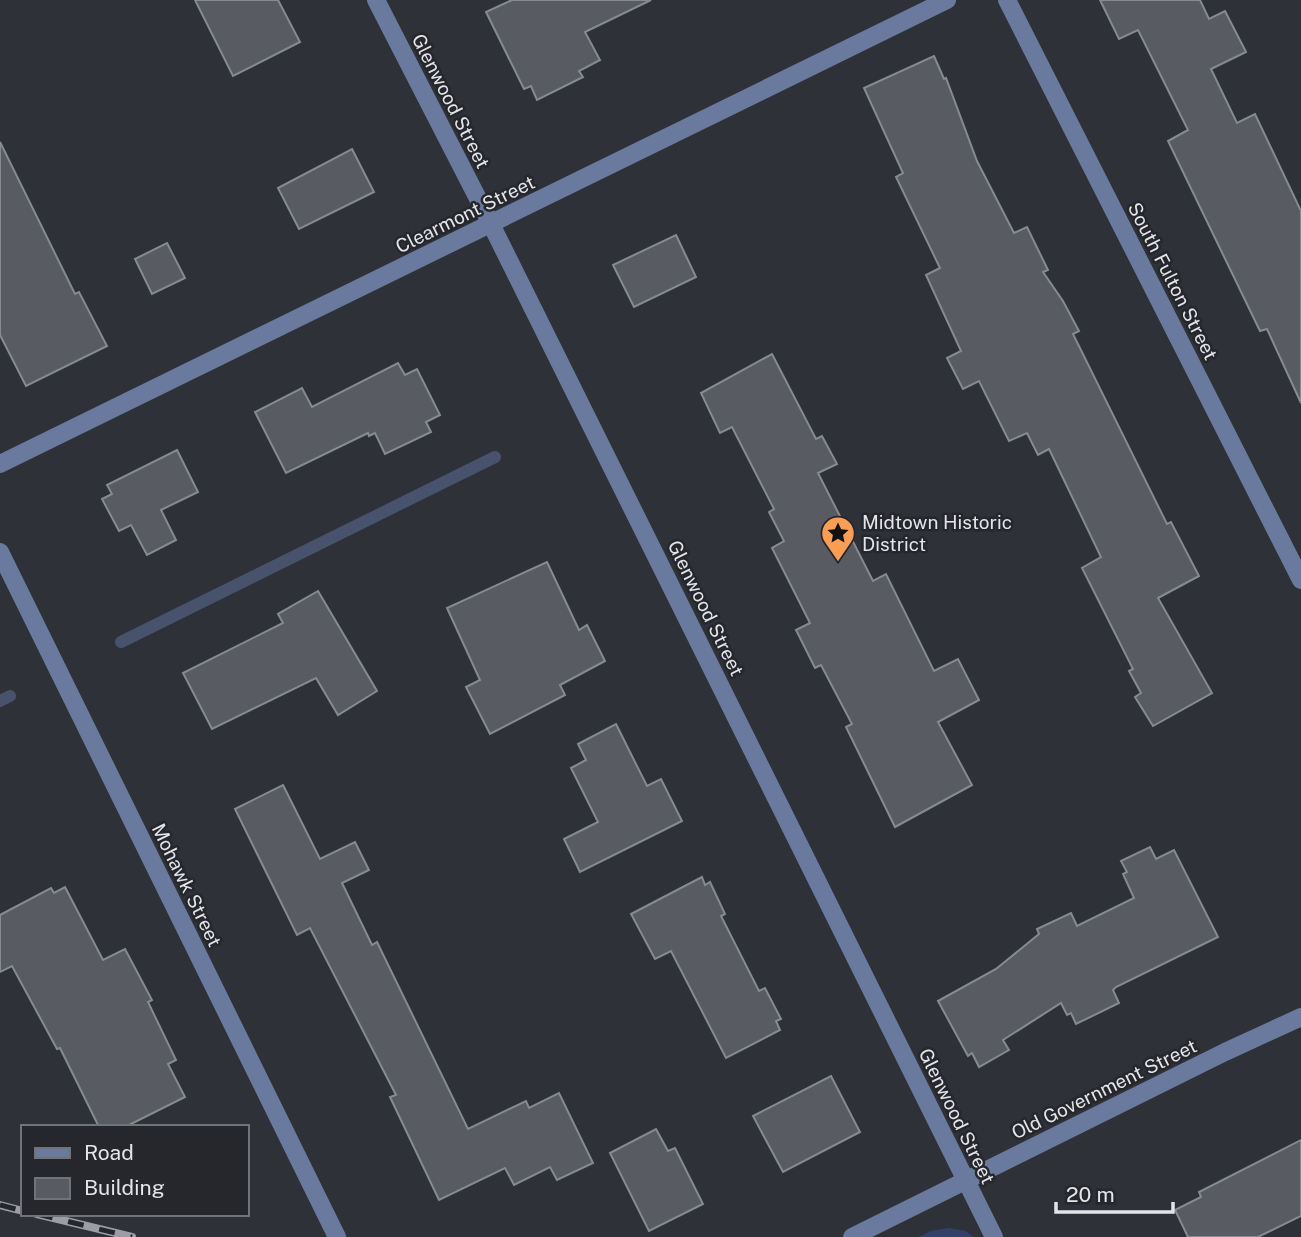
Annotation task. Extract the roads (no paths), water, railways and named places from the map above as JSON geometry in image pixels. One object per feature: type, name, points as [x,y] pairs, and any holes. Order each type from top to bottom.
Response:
[{"type":"street","name":"Glenwood Street","points":[[376,0],[491,224],[994,1237]]},
{"type":"street","name":"Clearmont Street","points":[[0,464],[947,0]]},
{"type":"street","name":"South Fulton Street","points":[[1007,0],[1301,580]]},
{"type":"street","name":"Mohawk Street","points":[[0,552],[337,1237]]},
{"type":"street","name":"Old Government Street","points":[[852,1237],[1301,1017]]},
{"type":"waterway","points":[[121,642],[495,457]]},
{"type":"waterway","points":[[0,701],[10,696]]},
{"type":"railway","points":[[0,1205],[21,1210]]},
{"type":"railway","points":[[45,1216],[132,1237]]},
{"type":"place","name":"Midtown Historic District","points":[[838,563]]}]
